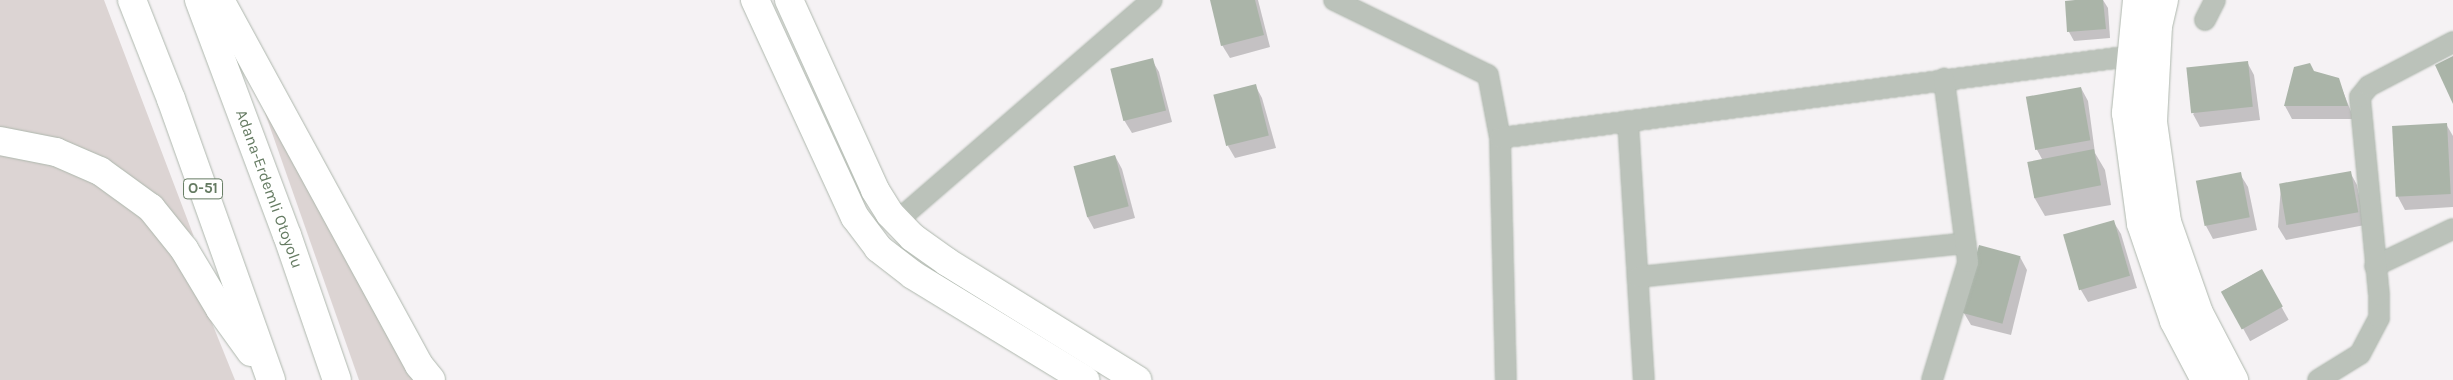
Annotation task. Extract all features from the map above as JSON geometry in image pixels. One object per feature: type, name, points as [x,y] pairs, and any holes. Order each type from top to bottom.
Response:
[{"type":"main road","name":"O-51","points":[[132,0],[171,99],[270,379]]},
{"type":"main road","name":"Adana-Erdemli Otoyolu","points":[[199,0],[287,235],[336,380]]},
{"type":"main road","points":[[220,0],[414,356],[431,380]]},
{"type":"main road","points":[[755,0],[855,217],[878,248],[913,275],[1085,380]]},
{"type":"main road","points":[[789,0],[875,190],[897,221],[947,262],[1137,380]]},
{"type":"main road","points":[[2137,0],[2126,113],[2140,224],[2174,321],[2205,380]]},
{"type":"main road","points":[[2164,0],[2158,26],[2153,122],[2167,222],[2199,313],[2234,380]]},
{"type":"main road","points":[[0,142],[56,152],[100,171],[151,208],[184,249],[220,308],[270,379]]},
{"type":"street","points":[[897,221],[1152,0]]},
{"type":"street","points":[[1334,0],[1488,75],[1500,138],[1506,380]]},
{"type":"street","points":[[2205,20],[2215,0]]},
{"type":"street","points":[[2318,380],[2360,354],[2379,318],[2360,98],[2369,86],[2453,42]]},
{"type":"street","points":[[1500,138],[2131,56]]},
{"type":"street","points":[[1932,380],[1968,262],[1944,79]]},
{"type":"street","points":[[1628,121],[1644,380]]},
{"type":"street","points":[[2375,266],[2453,229]]},
{"type":"street","points":[[1638,277],[1965,242]]},
{"type":"shaded area","points":[[0,0],[104,0],[194,237],[145,190],[49,138],[0,129]]},
{"type":"shaded area","points":[[253,79],[417,380],[359,380]]},
{"type":"shaded area","points":[[0,154],[42,161],[100,183],[157,229],[195,281],[235,380],[0,380]]},
{"type":"building","points":[[1210,0],[1255,0],[1264,35],[1221,46]]},
{"type":"building","points":[[2103,0],[2106,29],[2067,32],[2065,1]]},
{"type":"building","points":[[2453,56],[2453,104],[2435,65]]},
{"type":"building","points":[[1153,58],[1166,110],[1123,121],[1110,69]]},
{"type":"building","points":[[2248,61],[2253,107],[2191,113],[2186,67]]},
{"type":"building","points":[[2310,63],[2314,71],[2339,78],[2348,106],[2284,106],[2294,67]]},
{"type":"building","points":[[1256,84],[1269,135],[1226,146],[1213,95]]},
{"type":"building","points":[[2081,87],[2090,140],[2035,150],[2026,97]]},
{"type":"building","points":[[2447,123],[2451,194],[2396,197],[2392,126]]},
{"type":"building","points":[[2094,149],[2101,185],[2034,198],[2027,162]]},
{"type":"building","points":[[1115,155],[1129,206],[1087,217],[1073,166]]},
{"type":"building","points":[[2351,171],[2358,212],[2286,225],[2279,184]]},
{"type":"building","points":[[2241,172],[2250,217],[2205,226],[2196,181]]},
{"type":"building","points":[[2114,220],[2130,276],[2079,290],[2063,235]]},
{"type":"building","points":[[1979,245],[2021,256],[2002,324],[1961,313]]},
{"type":"building","points":[[2262,269],[2283,307],[2242,329],[2221,292]]}]
